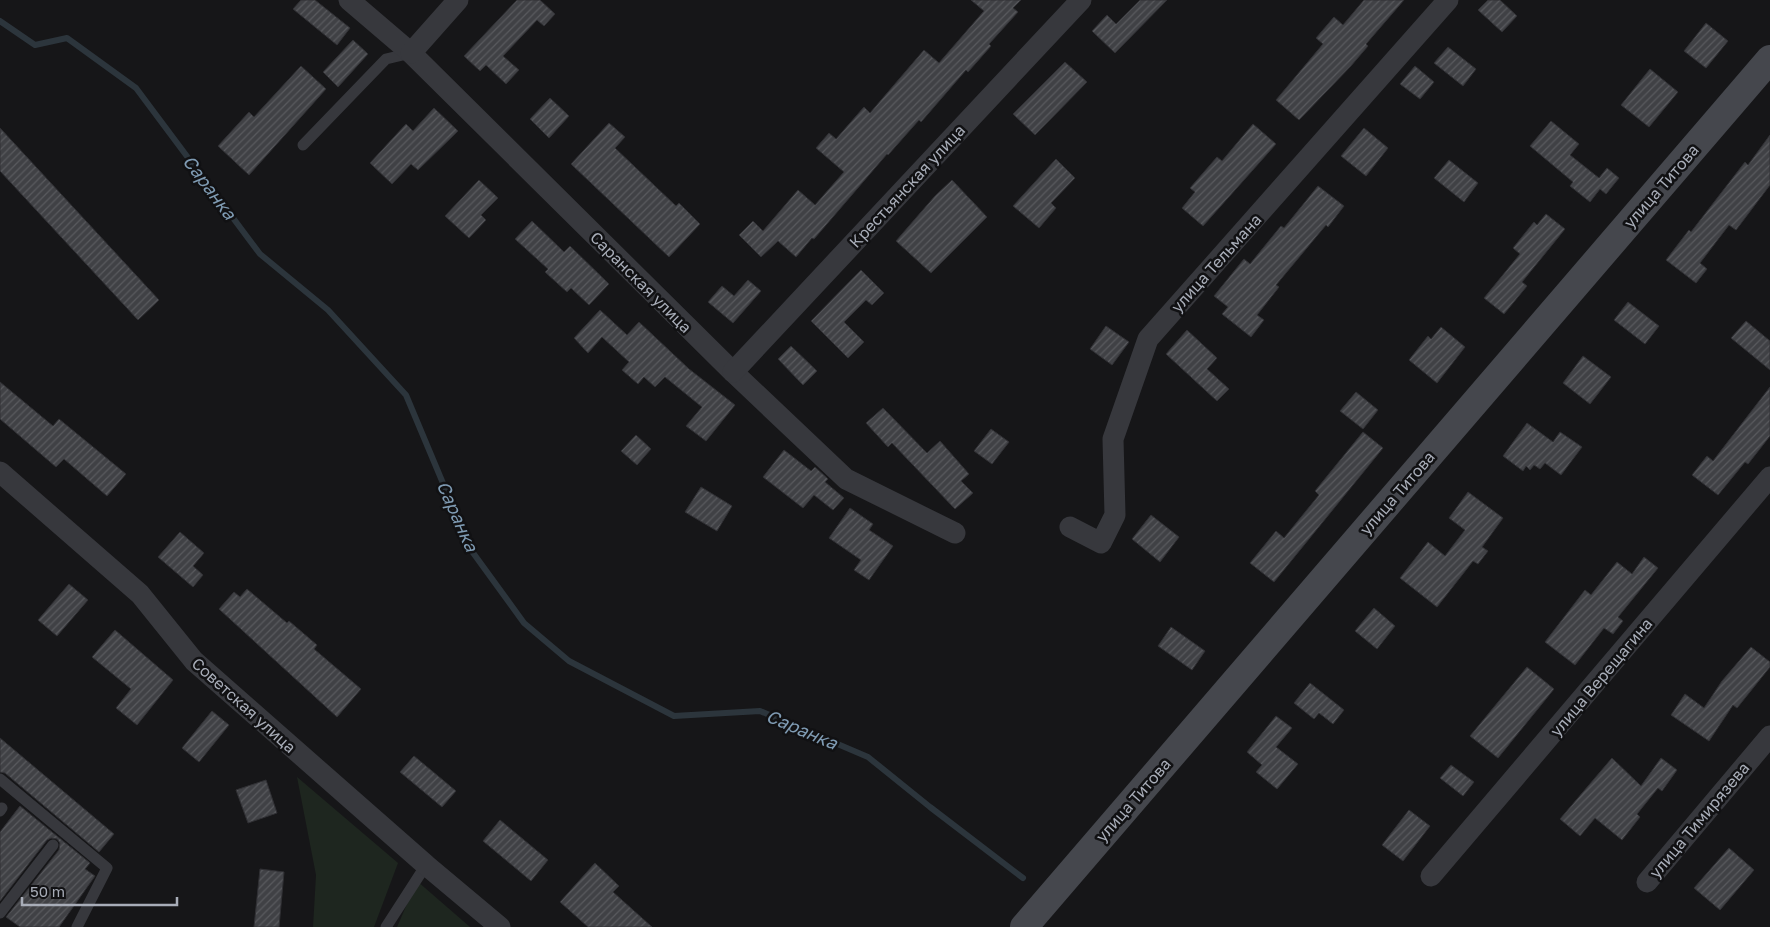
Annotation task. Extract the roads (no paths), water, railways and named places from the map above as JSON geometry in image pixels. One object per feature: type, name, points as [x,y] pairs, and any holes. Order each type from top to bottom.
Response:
[{"type":"main road","name":"улица Титова","points":[[1024,927],[1770,59]]},
{"type":"street","name":"Саранская улица","points":[[349,0],[411,53],[733,372],[846,479],[955,533]]},
{"type":"street","points":[[411,53],[458,0]]},
{"type":"street","name":"Крестьянская улица","points":[[733,372],[1081,0]]},
{"type":"street","name":"улица Тельмана","points":[[1070,527],[1101,543],[1116,515],[1113,439],[1148,339],[1448,0]]},
{"type":"street","name":"Советская улица","points":[[0,472],[140,594],[194,662],[426,866],[500,927]]},
{"type":"street","name":"улица Верещагина","points":[[1431,876],[1770,477]]},
{"type":"street","name":"улица Тимирязева","points":[[1647,882],[1770,736]]},
{"type":"lane","points":[[303,145],[386,59],[411,53]]},
{"type":"lane","points":[[0,779],[107,868],[77,927]]},
{"type":"lane","points":[[0,913],[53,845]]},
{"type":"lane","points":[[386,927],[426,866]]},
{"type":"waterway","name":"Саранка","points":[[0,21],[35,45],[67,38],[136,88],[260,254],[328,310],[406,395],[471,550],[524,623],[569,661],[674,716],[760,711],[868,757],[1023,878]]}]
